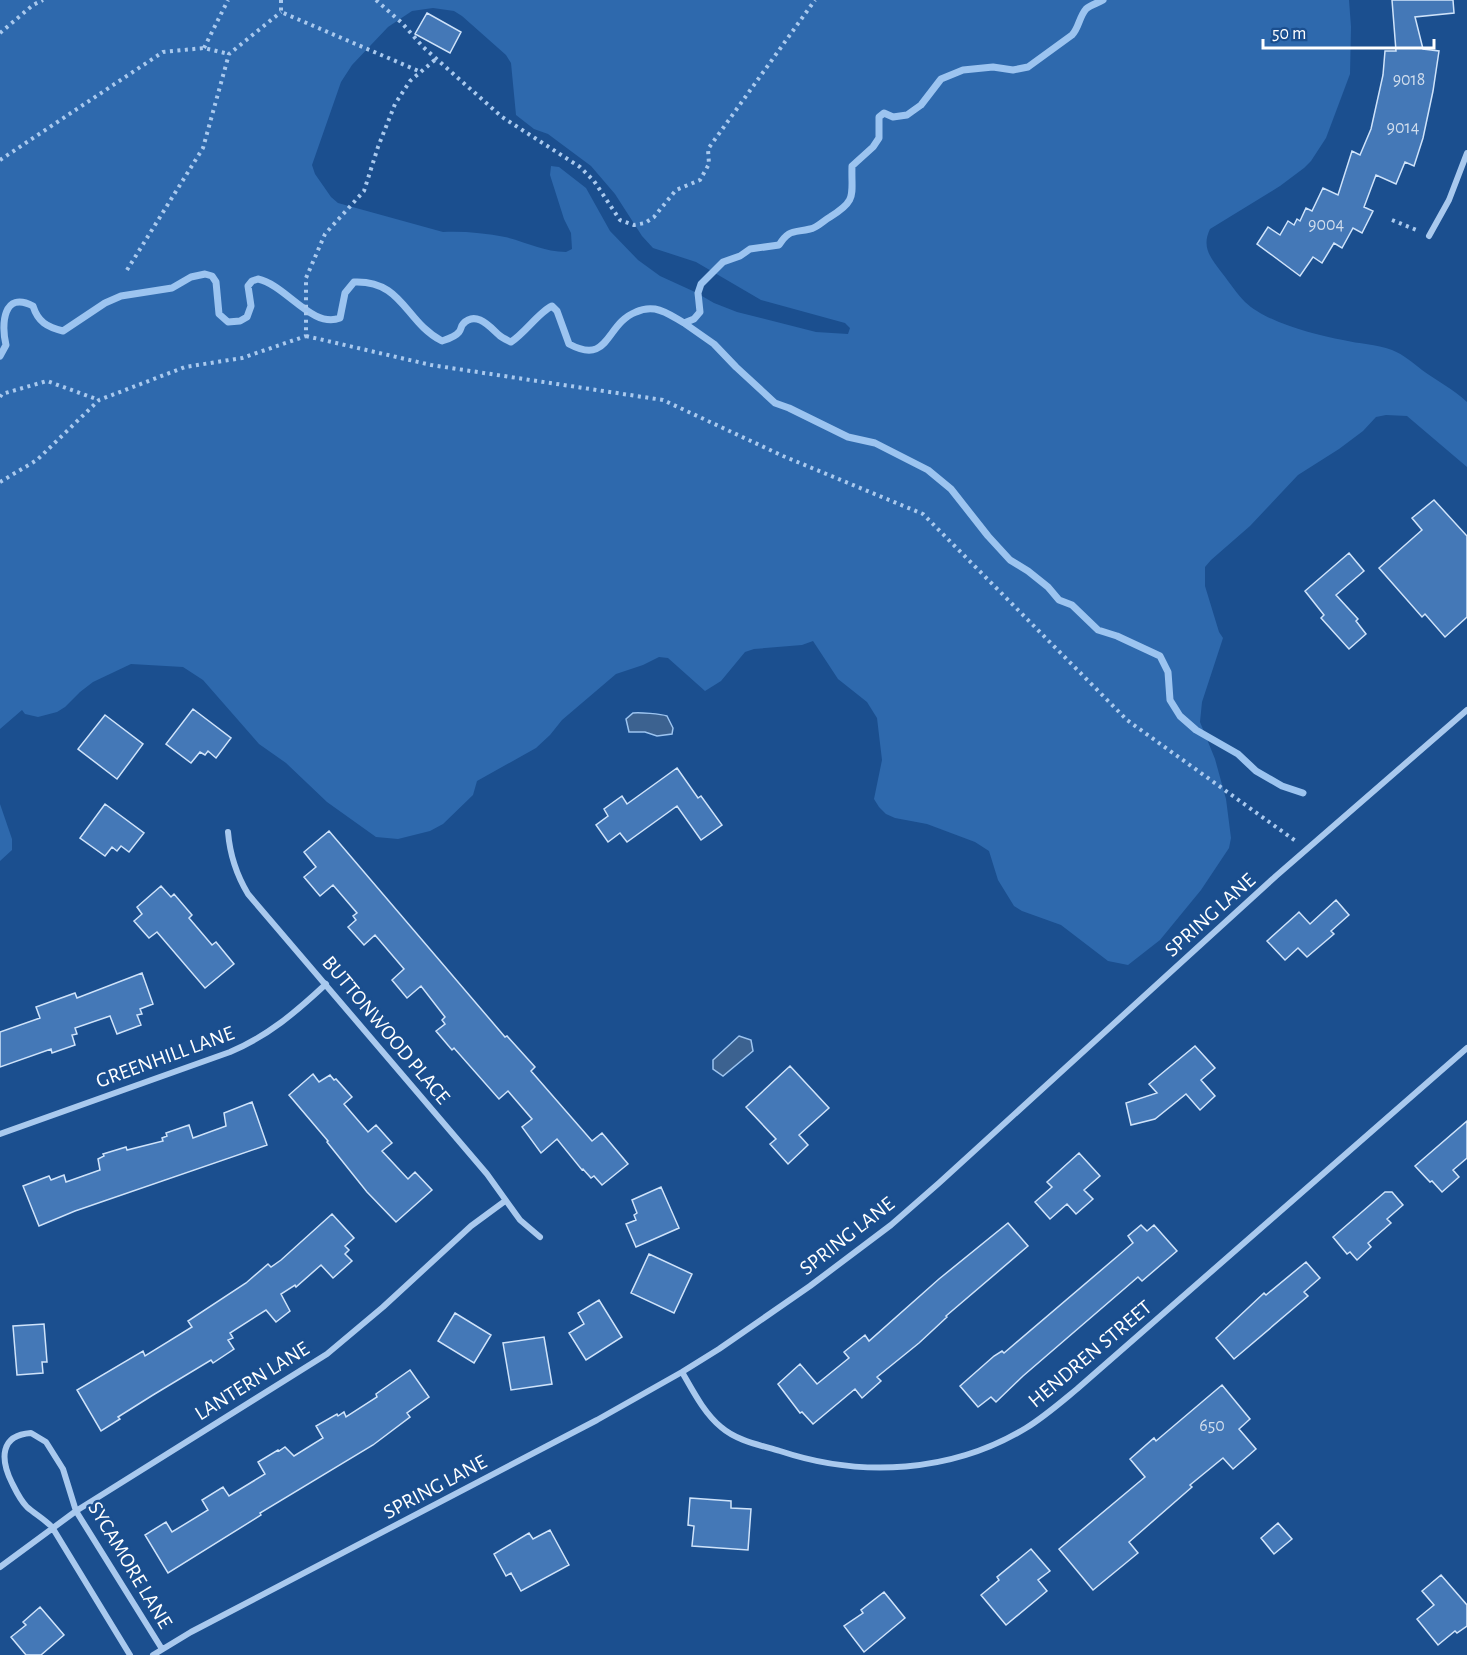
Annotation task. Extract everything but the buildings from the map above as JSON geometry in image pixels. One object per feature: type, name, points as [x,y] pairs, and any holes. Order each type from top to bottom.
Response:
[{"type":"street","points":[[1430,236],[1449,200],[1467,153]]},
{"type":"street","name":"SPRING LANE","points":[[153,1655],[201,1627],[597,1420],[682,1372],[802,1291],[891,1225],[1308,849],[1467,710]]},
{"type":"street","name":"BUTTONWOOD PLACE","points":[[228,832],[230,854],[238,877],[248,894],[487,1174],[520,1220],[540,1238]]},
{"type":"street","name":"GREENHILL LANE","points":[[0,1134],[254,1042],[300,1009],[326,984]]},
{"type":"street","name":"HENDREN STREET","points":[[682,1372],[711,1417],[733,1436],[816,1462],[866,1468],[894,1468],[954,1458],[991,1446],[1027,1428],[1077,1389],[1467,1048]]},
{"type":"street","name":"LANTERN LANE","points":[[0,1567],[76,1511],[327,1354],[383,1307],[471,1226],[505,1201]]},
{"type":"street","name":"SYCAMORE LANE","points":[[130,1655],[52,1527],[41,1515],[27,1507],[18,1495],[5,1470],[2,1455],[8,1442],[14,1437],[31,1433],[46,1442],[63,1469],[76,1511],[162,1649]]},
{"type":"path","points":[[0,33],[33,5],[43,0]]},
{"type":"path","points":[[204,48],[228,0]]},
{"type":"path","points":[[281,0],[281,12]]},
{"type":"path","points":[[376,0],[402,23],[423,47],[502,117],[580,167],[594,181],[620,220],[634,225],[645,223],[654,217],[676,190],[700,180],[709,164],[708,149],[815,0]]},
{"type":"path","points":[[127,270],[203,148],[229,54],[281,12]]},
{"type":"path","points":[[281,12],[421,72]]},
{"type":"path","points":[[0,160],[164,52],[204,48],[229,54]]},
{"type":"path","points":[[306,336],[306,278],[325,234],[364,190],[395,104],[411,81],[436,59]]},
{"type":"path","points":[[1392,220],[1430,236]]},
{"type":"path","points":[[0,482],[37,460],[99,400],[185,368],[243,358],[306,336],[431,365],[663,400],[783,456],[923,514],[1127,720],[1308,849]]},
{"type":"path","points":[[0,397],[3,394],[47,381],[99,400]]},
{"type":"shaded area","points":[[0,0],[1349,0],[1350,74],[1326,138],[1304,168],[1280,186],[1210,229],[1207,236],[1208,252],[1245,302],[1265,316],[1331,338],[1392,350],[1462,397],[1467,402],[1467,467],[1407,416],[1376,417],[1363,431],[1339,449],[1298,475],[1250,526],[1205,567],[1205,586],[1219,632],[1223,638],[1202,702],[1200,722],[1215,759],[1226,799],[1231,838],[1229,848],[1201,890],[1160,940],[1128,965],[1108,961],[1061,925],[1014,906],[998,880],[989,851],[975,842],[927,824],[895,818],[886,814],[879,807],[874,799],[882,760],[877,718],[867,702],[838,679],[813,641],[802,645],[754,649],[745,652],[721,681],[705,691],[668,658],[659,657],[616,674],[562,720],[536,748],[477,781],[473,795],[443,824],[430,831],[398,839],[376,837],[327,802],[286,763],[259,744],[203,680],[183,667],[131,664],[93,682],[57,712],[38,717],[25,714],[22,710],[0,729]],"holes":[[[433,8],[454,11],[506,55],[511,63],[516,115],[534,129],[548,134],[591,166],[615,194],[642,236],[653,248],[696,262],[761,300],[845,323],[850,328],[848,334],[816,332],[737,312],[660,276],[638,260],[610,231],[586,188],[559,167],[551,166],[550,175],[564,219],[571,233],[572,249],[566,252],[543,249],[513,239],[482,233],[443,232],[338,203],[315,174],[312,165],[341,82],[352,65],[388,27],[412,11]]]},
{"type":"shaded area","points":[[633,713],[667,716],[673,728],[672,734],[657,736],[645,732],[629,732],[626,719]]},
{"type":"shaded area","points":[[0,804],[12,839],[12,850],[0,861]]},
{"type":"shaded area","points":[[739,1036],[751,1040],[753,1051],[723,1076],[713,1069],[713,1060]]},
{"type":"waterway","points":[[0,356],[6,345],[4,337],[6,312],[15,303],[23,302],[33,306],[44,323],[63,331],[105,303],[121,296],[172,288],[191,277],[205,274],[212,276],[216,282],[219,314],[228,322],[240,321],[247,317],[251,306],[248,286],[252,281],[258,279],[279,289],[309,312],[330,320],[340,318],[345,293],[354,282],[370,283],[394,295],[430,333],[442,341],[460,331],[468,320],[478,319],[511,342],[552,306],[557,311],[569,344],[582,349],[592,350],[600,347],[618,325],[643,309],[659,310],[684,323],[694,319],[700,312],[698,293],[701,284],[723,262],[740,256],[750,249],[779,245],[789,234],[815,227],[845,206],[851,196],[852,166],[873,147],[879,138],[879,117],[884,113],[893,117],[907,115],[921,105],[941,79],[963,70],[993,67],[1013,70],[1028,67],[1072,35],[1086,9],[1103,0]]},
{"type":"waterway","points":[[684,323],[714,344],[775,403],[848,437],[875,443],[928,470],[951,489],[1010,560],[1048,587],[1059,600],[1072,605],[1098,630],[1117,636],[1160,656],[1168,672],[1170,700],[1180,716],[1196,730],[1238,754],[1256,771],[1282,786],[1303,793]]}]
